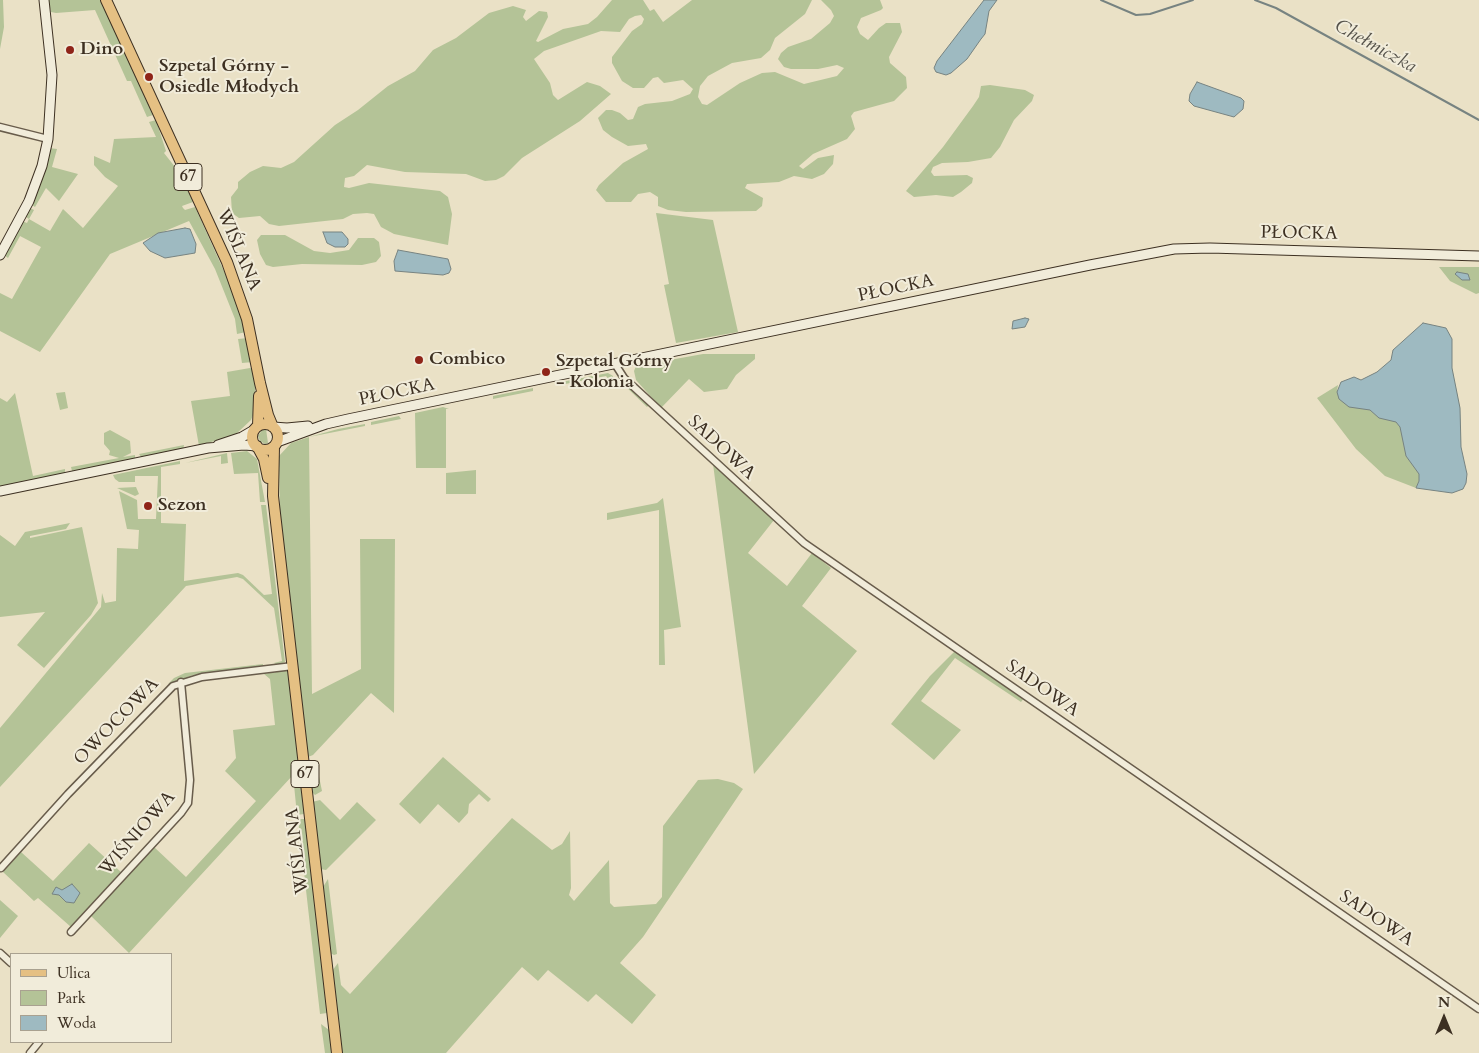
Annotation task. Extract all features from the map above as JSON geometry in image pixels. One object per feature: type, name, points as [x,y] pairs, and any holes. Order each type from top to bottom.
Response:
[{"type":"main road","points":[[0,255],[29,201],[42,166],[48,139],[52,75],[44,0]]},
{"type":"main road","name":"WIŚLANA","points":[[106,0],[227,262],[247,319],[260,383],[273,427]]},
{"type":"main road","name":"PŁOCKA","points":[[273,427],[287,428],[326,424],[1090,264],[1174,249],[1479,256]]},
{"type":"main road","name":"WIŚLANA","points":[[256,428],[260,383]]},
{"type":"main road","points":[[0,491],[208,448],[239,438],[266,424],[273,427]]},
{"type":"main road","name":"PŁOCKA","points":[[275,444],[326,424]]},
{"type":"main road","name":"67","points":[[273,427],[278,434],[275,444]]},
{"type":"main road","name":"67","points":[[256,428],[252,439],[257,446]]},
{"type":"main road","points":[[208,448],[241,445],[257,446],[265,450],[275,444]]},
{"type":"main road","name":"WIŚLANA","points":[[273,496],[275,444]]},
{"type":"main road","name":"WIŚLANA","points":[[257,446],[264,459],[273,496],[337,1053]]},
{"type":"street","points":[[0,127],[48,139]]},
{"type":"street","name":"SADOWA","points":[[615,364],[624,378],[804,543],[1479,1008]]},
{"type":"street","name":"OWOCOWA","points":[[1,868],[163,693],[181,682],[202,677],[293,666]]},
{"type":"street","name":"WIŚNIOWA","points":[[71,932],[188,803],[190,780],[181,682]]},
{"type":"street","points":[[0,953],[10,963]]},
{"type":"street","points":[[30,1053],[38,1043]]},
{"type":"green space","points":[[0,0],[3,0],[4,27],[0,49]]},
{"type":"green space","points":[[48,0],[101,0],[153,115],[147,117],[131,81],[127,81],[95,10],[51,12]]},
{"type":"green space","points":[[612,0],[643,0],[650,11],[654,9],[663,22],[692,0],[812,0],[805,14],[775,38],[770,50],[761,58],[732,63],[708,76],[700,86],[698,97],[702,104],[707,105],[740,83],[762,73],[775,72],[804,84],[837,76],[844,68],[837,65],[818,69],[791,69],[784,67],[778,59],[781,53],[788,47],[811,39],[830,23],[834,16],[821,0],[880,0],[883,8],[861,18],[857,27],[860,34],[868,40],[886,23],[900,23],[902,32],[889,57],[890,63],[906,77],[907,88],[894,101],[854,112],[851,116],[855,129],[847,139],[813,154],[799,166],[803,169],[818,158],[834,155],[833,164],[824,174],[812,179],[794,176],[779,182],[747,184],[745,188],[763,198],[762,206],[756,211],[686,212],[668,210],[658,206],[658,197],[650,192],[638,194],[631,202],[606,202],[596,190],[599,185],[623,163],[648,149],[646,144],[628,146],[612,137],[603,130],[598,118],[606,110],[612,110],[620,113],[628,120],[633,119],[638,107],[645,104],[672,101],[690,94],[693,89],[683,80],[664,83],[658,77],[653,78],[644,88],[633,88],[622,81],[612,63],[612,57],[632,31],[642,24],[644,19],[641,15],[635,16],[629,19],[620,32],[601,31],[544,51],[534,59],[550,83],[553,95],[558,100],[587,82],[600,86],[611,94],[580,121],[522,158],[504,176],[496,180],[485,181],[466,174],[405,172],[367,165],[354,176],[345,178],[344,187],[349,188],[369,183],[440,191],[448,197],[452,214],[448,245],[394,234],[381,227],[374,214],[353,214],[343,219],[279,226],[269,224],[260,216],[239,218],[232,213],[231,197],[238,188],[238,182],[250,172],[263,166],[281,168],[294,162],[335,125],[358,110],[388,86],[415,71],[433,50],[456,38],[489,13],[513,6],[526,10],[523,17],[526,21],[539,11],[547,12],[548,17],[536,41],[538,42],[563,29],[588,24]]},
{"type":"green space","points":[[990,85],[1025,90],[1034,95],[1032,101],[1014,120],[1000,147],[991,158],[968,162],[942,163],[933,167],[931,172],[934,176],[967,175],[973,178],[972,183],[953,197],[936,195],[914,197],[906,191],[943,147],[973,106],[979,97],[981,86]]},
{"type":"green space","points":[[156,120],[166,151],[164,153],[179,172],[193,202],[182,206],[185,210],[195,207],[237,300],[246,332],[237,334],[235,319],[215,269],[189,221],[110,254],[40,352],[0,331],[0,293],[12,299],[41,247],[20,236],[8,258],[4,255],[22,221],[27,223],[29,219],[50,231],[63,209],[83,228],[118,186],[105,177],[94,165],[94,156],[110,163],[114,139],[156,137],[149,122]]},
{"type":"green space","points":[[49,148],[57,149],[52,167],[78,174],[59,201],[46,188],[35,207],[31,204]]},
{"type":"green space","points":[[30,208],[34,210],[29,219],[26,217]]},
{"type":"green space","points":[[656,213],[713,220],[738,332],[676,343],[664,285],[669,284]]},
{"type":"green space","points":[[261,235],[285,235],[314,251],[330,253],[349,250],[358,238],[374,238],[379,242],[381,256],[376,262],[362,265],[302,264],[273,267],[266,265],[260,254],[257,240]]},
{"type":"green space","points":[[1439,267],[1479,267],[1479,293],[1476,294],[1450,281]]},
{"type":"green space","points":[[248,338],[253,362],[242,363],[238,339]]},
{"type":"green space","points":[[1452,349],[1452,368],[1460,408],[1461,447],[1419,481],[1416,488],[1385,476],[1356,449],[1317,398],[1338,385],[1337,391]]},
{"type":"green space","points":[[703,354],[755,354],[755,359],[736,375],[727,389],[704,392],[689,379],[661,408],[636,380],[634,371],[636,366]]},
{"type":"green space","points":[[253,369],[255,380],[255,410],[251,420],[236,434],[199,446],[191,401],[230,396],[227,372]]},
{"type":"green space","points":[[608,373],[613,376],[611,382],[606,376],[560,385],[561,382]]},
{"type":"green space","points":[[620,379],[649,405],[647,407],[623,384],[616,389],[613,384]]},
{"type":"green space","points":[[533,388],[533,391],[493,399],[493,396]]},
{"type":"green space","points":[[65,392],[68,408],[60,410],[56,393]]},
{"type":"green space","points":[[15,393],[33,476],[65,469],[65,473],[0,488],[0,398],[7,402]]},
{"type":"green space","points":[[443,407],[449,409],[446,409],[446,468],[416,468],[415,413]]},
{"type":"green space","points":[[399,416],[401,419],[371,425],[371,422]]},
{"type":"green space","points":[[365,424],[365,426],[309,437],[338,429]]},
{"type":"green space","points":[[266,429],[268,443],[265,444],[260,441],[258,436],[262,430]]},
{"type":"green space","points":[[110,430],[130,441],[131,453],[123,457],[135,455],[135,459],[72,471],[71,467],[119,458],[109,455],[110,451],[104,444],[104,433]]},
{"type":"green space","points":[[309,437],[312,694],[361,669],[360,539],[395,539],[394,713],[371,693],[313,755],[308,757],[280,522],[279,456],[291,443]]},
{"type":"green space","points":[[184,445],[183,450],[142,458],[139,454]]},
{"type":"green space","points":[[247,451],[257,459],[265,502],[260,502],[258,473],[234,474],[231,453]]},
{"type":"green space","points":[[227,453],[228,463],[221,464],[221,456],[185,463]]},
{"type":"green space","points":[[180,461],[180,464],[161,467],[161,523],[186,524],[184,581],[238,573],[243,575],[264,595],[272,594],[261,505],[266,505],[285,662],[277,665],[274,663],[282,661],[274,608],[243,579],[237,577],[186,586],[0,787],[0,728],[101,607],[102,593],[105,603],[116,601],[117,548],[138,549],[139,530],[127,529],[119,491],[137,500],[138,519],[156,519],[158,476],[135,476],[135,482],[119,482],[113,475]]},
{"type":"green space","points":[[713,464],[774,520],[748,553],[787,586],[812,553],[831,568],[802,606],[857,651],[754,774]]},
{"type":"green space","points":[[476,470],[476,494],[446,494],[446,473]]},
{"type":"green space","points":[[136,487],[139,494],[135,496],[117,488]]},
{"type":"green space","points":[[663,498],[681,627],[664,630],[665,665],[659,665],[659,510],[607,520],[607,513],[657,503]]},
{"type":"green space","points":[[70,523],[66,529],[30,536],[30,538],[82,527],[98,603],[91,615],[44,668],[17,645],[45,612],[0,617],[0,535],[15,546],[25,532]]},
{"type":"green space","points":[[955,651],[1024,698],[1021,702],[955,658],[921,701],[961,730],[934,760],[891,724],[930,676]]},
{"type":"green space","points":[[263,664],[263,667],[193,675],[168,684],[174,678],[185,673]]},
{"type":"green space","points":[[289,670],[304,814],[297,815],[293,775],[129,953],[90,915],[154,847],[186,877],[256,801],[225,771],[236,758],[233,730],[275,725],[270,679],[264,674]]},
{"type":"green space","points":[[443,757],[491,799],[488,802],[479,794],[469,804],[468,813],[459,823],[438,804],[420,824],[399,804]]},
{"type":"green space","points":[[316,762],[322,791],[315,795],[313,793],[309,763]]},
{"type":"green space","points":[[718,779],[734,783],[743,789],[643,937],[620,963],[656,995],[632,1024],[596,994],[588,1002],[548,970],[538,981],[522,967],[446,1053],[342,1053],[332,971],[338,963],[341,985],[350,994],[512,818],[552,850],[562,844],[570,831],[571,888],[569,895],[574,901],[609,860],[610,903],[614,907],[656,904],[662,897],[663,826],[698,780]]},
{"type":"green space","points":[[320,800],[340,820],[357,802],[376,820],[326,870],[320,869],[312,802]]},
{"type":"green space","points":[[298,819],[305,819],[321,952],[327,1013],[320,1014]]},
{"type":"green space","points":[[89,843],[121,872],[71,927],[38,898],[34,901],[3,872],[21,852],[53,881]]},
{"type":"green space","points":[[328,879],[337,954],[334,955],[330,953],[323,887]]},
{"type":"green space","points":[[0,900],[18,916],[0,938]]},
{"type":"green space","points":[[321,1024],[329,1030],[332,1053],[325,1053]]},
{"type":"water","points":[[984,0],[997,0],[989,11],[985,34],[967,59],[951,73],[946,75],[936,72],[934,68],[937,61]]},
{"type":"water","points":[[1197,82],[1241,98],[1244,101],[1243,109],[1234,117],[1194,106],[1189,101],[1190,94]]},
{"type":"water","points":[[185,228],[190,229],[196,244],[195,253],[165,258],[150,251],[143,243],[158,233]]},
{"type":"water","points":[[323,232],[342,232],[348,239],[348,244],[345,247],[335,247],[327,243]]},
{"type":"water","points":[[398,250],[448,259],[451,269],[449,273],[443,275],[395,271],[394,261]]},
{"type":"water","points":[[1457,272],[1468,274],[1470,280],[1462,280],[1455,274]]},
{"type":"water","points":[[1029,319],[1025,327],[1012,329],[1013,321]]},
{"type":"water","points":[[1423,323],[1446,328],[1452,339],[1452,368],[1460,408],[1461,447],[1467,474],[1463,489],[1452,493],[1416,488],[1419,474],[1406,456],[1400,427],[1396,422],[1379,418],[1370,410],[1349,407],[1339,399],[1337,392],[1341,382],[1354,377],[1361,380],[1377,372],[1391,360],[1393,350]]},
{"type":"water","points":[[72,884],[80,893],[74,903],[66,902],[59,895],[52,894],[56,887],[62,890]]},
{"type":"waterway","name":"Chełmiczka","points":[[1101,0],[1136,15],[1150,14],[1193,0]]},
{"type":"waterway","name":"Chełmiczka","points":[[1255,0],[1276,8],[1479,120]]},
{"type":"place","name":"Dino","points":[[70,50]]},
{"type":"place","name":"Szpetal Górny - Osiedle Młodych","points":[[149,77]]},
{"type":"place","name":"Combico","points":[[419,360]]},
{"type":"place","name":"Szpetal Górny - Kolonia","points":[[546,372]]},
{"type":"place","name":"Sezon","points":[[148,506]]}]
